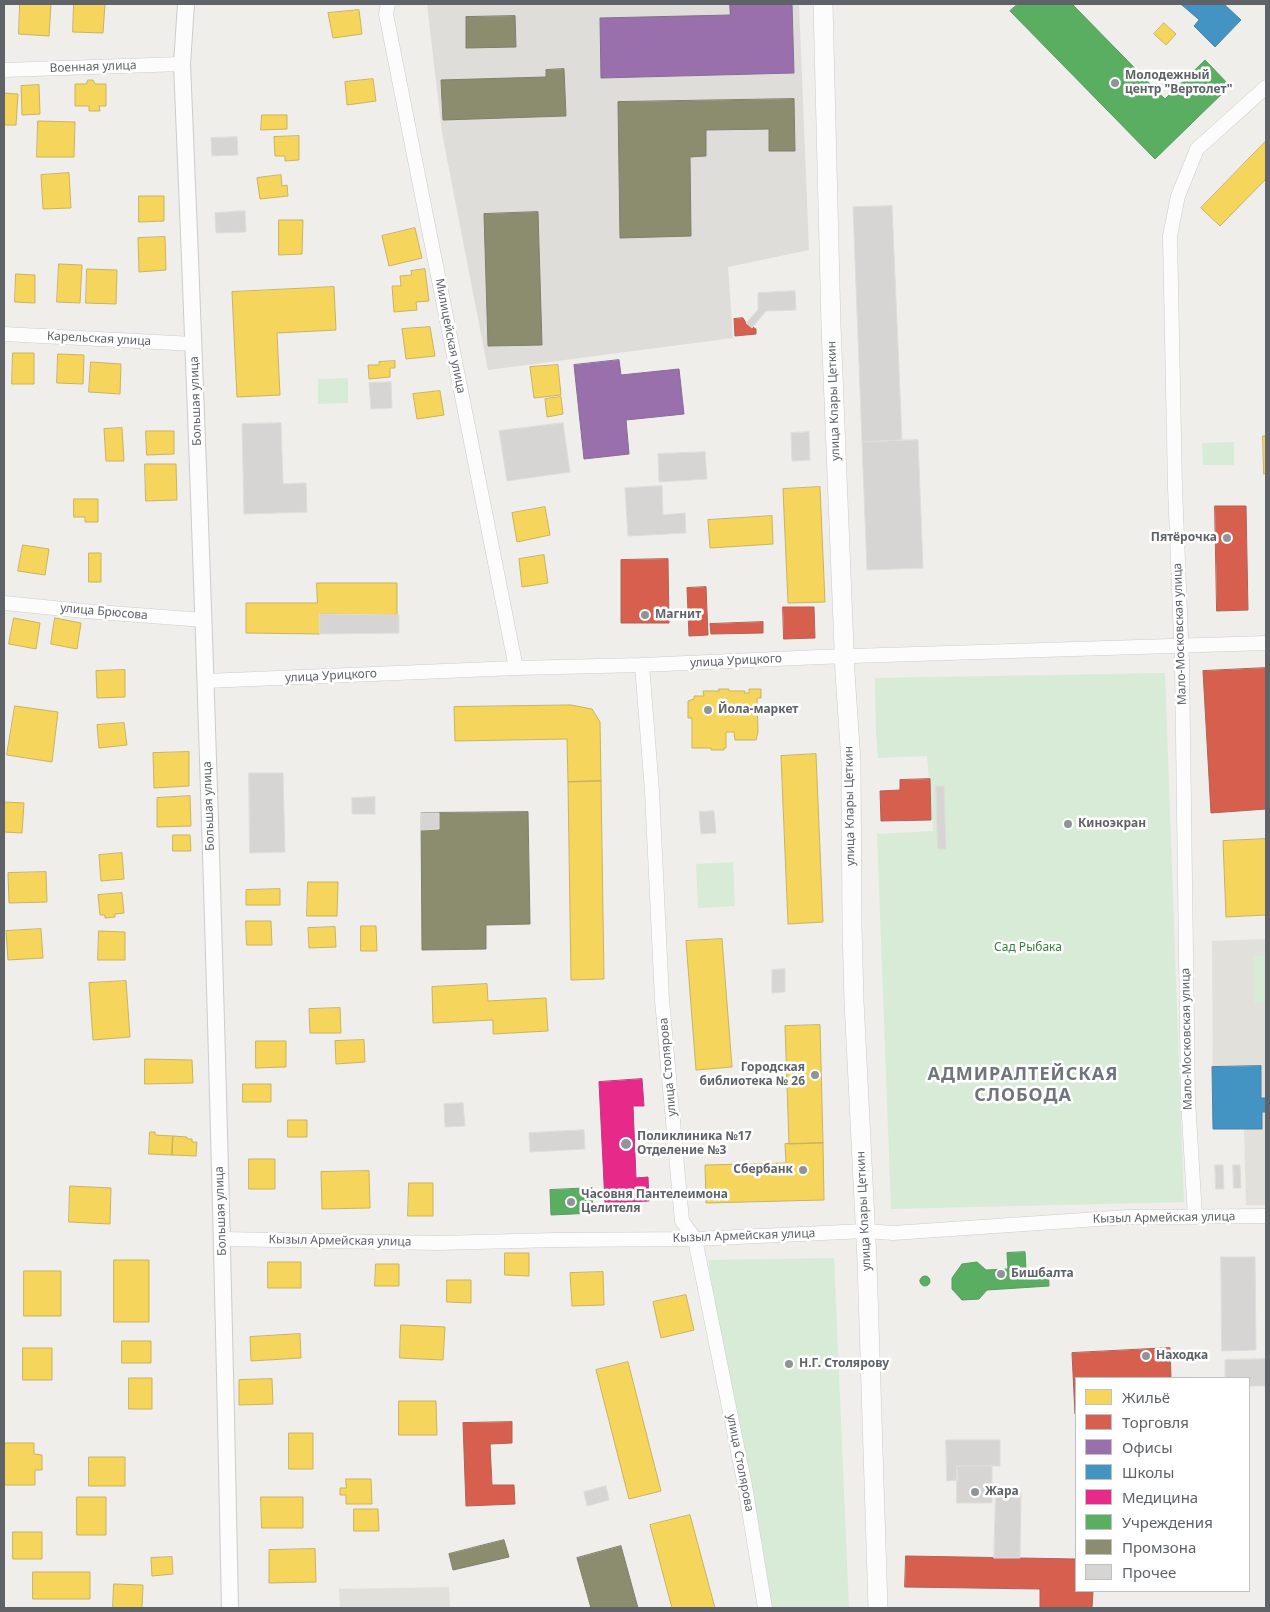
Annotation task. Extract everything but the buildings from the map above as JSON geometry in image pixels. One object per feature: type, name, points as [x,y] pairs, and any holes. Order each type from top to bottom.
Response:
[{"type":"main road","name":"улица Клары Цеткин","points":[[823,4],[831,326],[844,657],[851,762],[854,1001],[866,1231],[878,1608]]},
{"type":"street","name":"Большая улица","points":[[186,4],[182,64],[206,681],[222,1239],[230,1608]]},
{"type":"street","name":"Милицейская улица","points":[[388,4],[386,14],[516,668]]},
{"type":"street","name":"Военная улица","points":[[4,70],[182,64]]},
{"type":"street","name":"Мало-Московская улица","points":[[1195,1217],[1188,1099],[1170,236],[1178,196],[1197,149],[1266,87]]},
{"type":"street","name":"Карельская улица","points":[[4,334],[194,344]]},
{"type":"street","name":"улица Брюсова","points":[[4,603],[204,620]]},
{"type":"street","name":"улица Урицкого","points":[[206,681],[516,668],[1266,643]]},
{"type":"street","name":"улица Столярова","points":[[642,665],[652,791],[662,1000],[682,1221],[695,1239],[745,1486],[766,1608]]},
{"type":"street","name":"Кызыл Армейская улица","points":[[222,1239],[438,1243],[695,1239],[866,1231],[893,1233],[1128,1217],[1266,1216]]},
{"type":"shaded area","points":[[427,4],[799,4],[809,250],[728,267],[733,338],[488,370],[442,133]]},
{"type":"shaded area","points":[[1266,939],[1266,1205],[1246,1205],[1244,1129],[1213,1129],[1212,941]]},
{"type":"shaded area","points":[[449,1587],[450,1608],[340,1608],[339,1589]]},
{"type":"green space","points":[[348,378],[348,403],[318,404],[318,379]]},
{"type":"green space","points":[[1234,442],[1234,465],[1203,465],[1202,443]]},
{"type":"green space","name":"Сад Рыбака","points":[[1165,673],[1184,1202],[891,1209],[877,834],[933,831],[927,756],[878,758],[875,678]]},
{"type":"green space","points":[[733,862],[735,906],[698,908],[696,864]]},
{"type":"green space","points":[[1253,956],[1266,956],[1266,1002],[1254,1003]]},
{"type":"green space","points":[[834,1258],[849,1608],[771,1608],[737,1445],[708,1260]]},
{"type":"place","name":"Молодежный центр \"Вертолет\"","points":[[1115,83]]},
{"type":"place","name":"Пятёрочка","points":[[1227,538]]},
{"type":"place","name":"Магнит","points":[[645,615]]},
{"type":"place","name":"Йола-маркет","points":[[708,710]]},
{"type":"place","name":"Киноэкран","points":[[1068,824]]},
{"type":"place","name":"Городская библиотека № 26","points":[[815,1075]]},
{"type":"place","name":"Поликлиника №17 Отделение №3","points":[[626,1144]]},
{"type":"place","name":"Сбербанк","points":[[803,1170]]},
{"type":"place","name":"Часовня Пантелеимона Целителя","points":[[571,1202]]},
{"type":"place","name":"Бишбалта","points":[[1001,1274]]},
{"type":"place","name":"Находка","points":[[1146,1356]]},
{"type":"place","name":"Н.Г. Столярову","points":[[789,1364]]},
{"type":"place","name":"Жара","points":[[975,1492]]},
{"type":"district","name":"АДМИРАЛТЕЙСКАЯ СЛОБОДА","points":[[1023,1085]]}]
